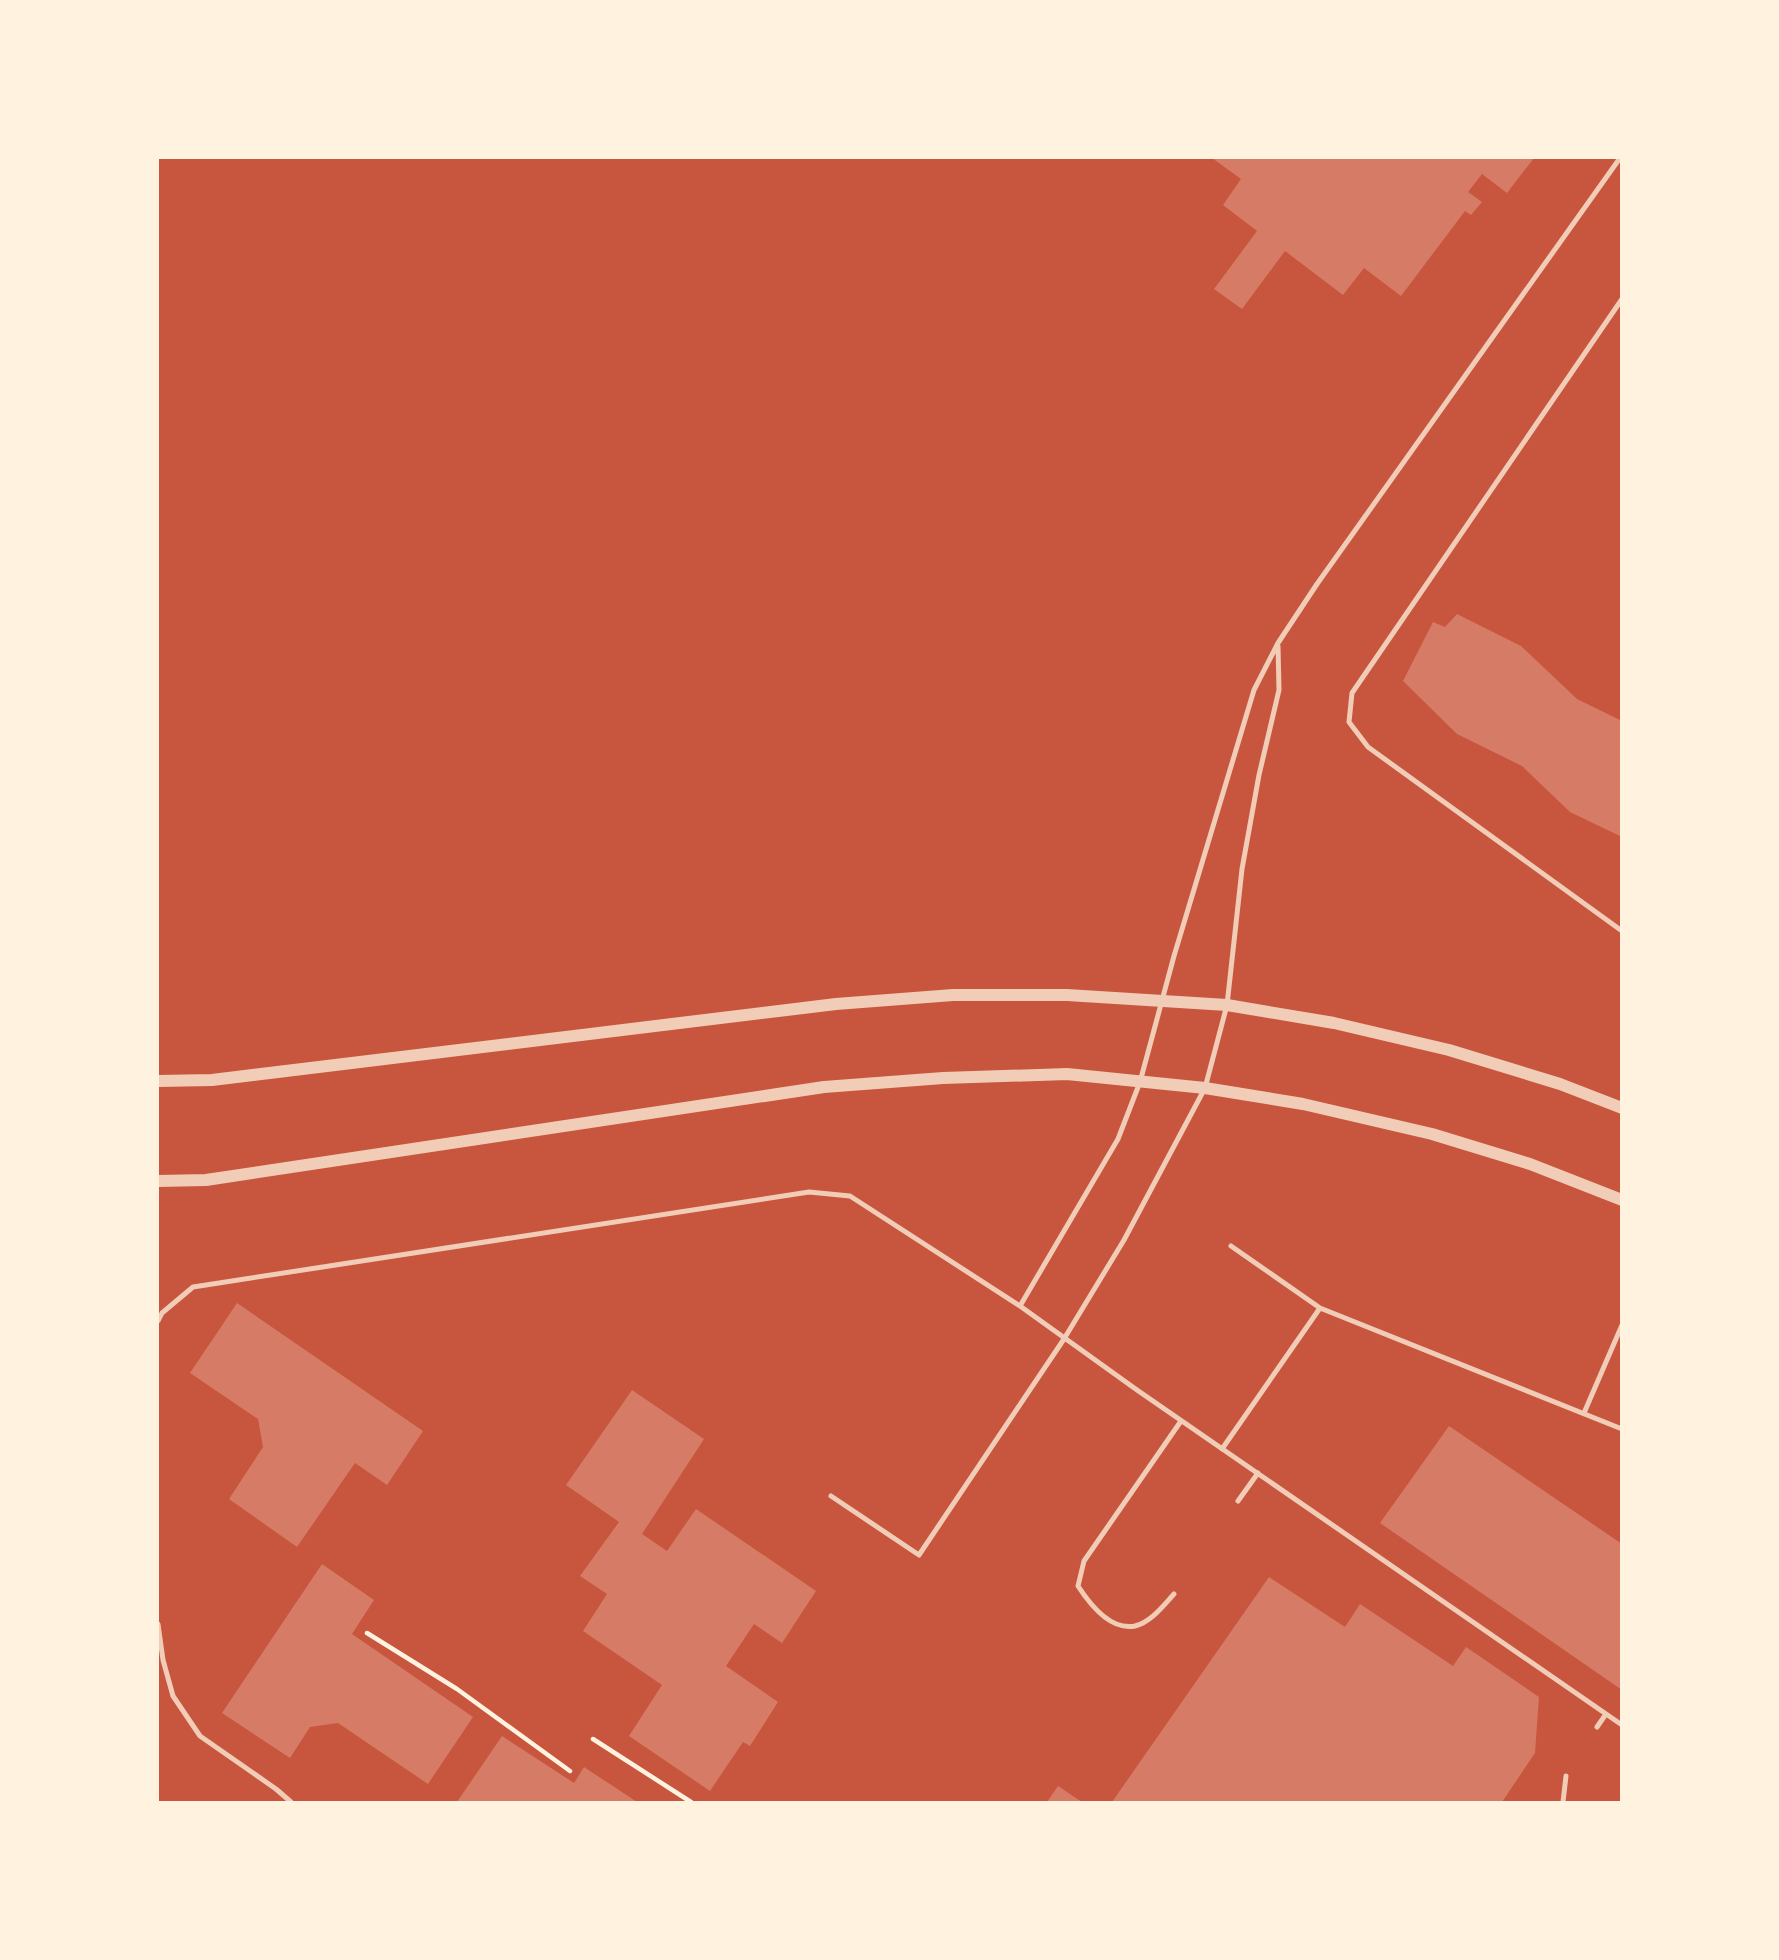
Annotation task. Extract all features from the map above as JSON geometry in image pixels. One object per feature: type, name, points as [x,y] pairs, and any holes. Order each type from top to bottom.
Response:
[{"type":"street","points":[[158,1081],[226,1078],[836,1004],[953,995],[1068,995],[1227,1005],[1334,1023],[1448,1050],[1620,1104]]},
{"type":"street","points":[[158,1181],[206,1180],[824,1087],[943,1077],[1067,1074],[1205,1088],[1303,1104],[1432,1135],[1530,1164],[1622,1200]]},
{"type":"lane","points":[[1020,1306],[1118,1139],[1140,1082],[1161,1001],[1254,690],[1278,643],[1330,565],[1620,158]]},
{"type":"lane","points":[[1622,299],[1352,693],[1349,722],[1368,747],[1622,931]]},
{"type":"lane","points":[[831,1496],[919,1555],[1064,1339],[1124,1240],[1205,1088],[1227,1005],[1242,869],[1259,775],[1279,690],[1278,643]]},
{"type":"lane","points":[[158,1321],[162,1313],[193,1287],[809,1192],[850,1196],[1020,1306],[1181,1421],[1622,1725]]},
{"type":"lane","points":[[1231,1246],[1320,1308],[1622,1429]]},
{"type":"lane","points":[[1222,1449],[1320,1308]]},
{"type":"lane","points":[[1584,1413],[1622,1325]]},
{"type":"lane","points":[[1174,1594],[1154,1616],[1134,1626],[1114,1623],[1091,1606],[1078,1586],[1084,1561],[1181,1421]]},
{"type":"lane","points":[[1238,1501],[1258,1474]]},
{"type":"lane","points":[[158,1624],[163,1660],[173,1696],[200,1736],[291,1802]]},
{"type":"lane","points":[[1597,1727],[1606,1714]]},
{"type":"lane","points":[[1563,1802],[1566,1776]]},
{"type":"path","points":[[367,1633],[457,1689],[570,1772]]},
{"type":"path","points":[[593,1740],[691,1802]]},
{"type":"building","points":[[1212,158],[1534,158],[1507,193],[1482,174],[1468,192],[1482,202],[1471,215],[1465,211],[1401,296],[1364,268],[1343,295],[1285,251],[1242,309],[1214,289],[1257,231],[1223,205],[1241,179]]},
{"type":"building","points":[[1457,614],[1521,646],[1577,699],[1622,721],[1622,837],[1570,812],[1522,766],[1457,734],[1403,681],[1433,622],[1445,627]]},
{"type":"building","points":[[237,1303],[423,1431],[387,1485],[355,1463],[297,1547],[229,1499],[263,1447],[258,1419],[190,1373]]},
{"type":"building","points":[[632,1390],[704,1439],[642,1534],[667,1551],[696,1509],[816,1591],[782,1643],[754,1624],[726,1666],[778,1702],[750,1746],[743,1742],[710,1791],[629,1736],[662,1685],[583,1631],[607,1594],[580,1576],[619,1522],[566,1485]]},
{"type":"building","points":[[1449,1426],[1622,1544],[1622,1690],[1380,1523]]},
{"type":"building","points":[[322,1564],[374,1600],[352,1634],[473,1717],[428,1784],[338,1723],[310,1727],[290,1758],[222,1713]]},
{"type":"building","points":[[1269,1577],[1345,1627],[1360,1604],[1453,1666],[1466,1647],[1539,1697],[1535,1753],[1502,1802],[1112,1802]]},
{"type":"building","points":[[502,1736],[574,1783],[584,1767],[637,1802],[457,1802]]},
{"type":"building","points":[[1058,1786],[1082,1802],[1047,1802]]}]
